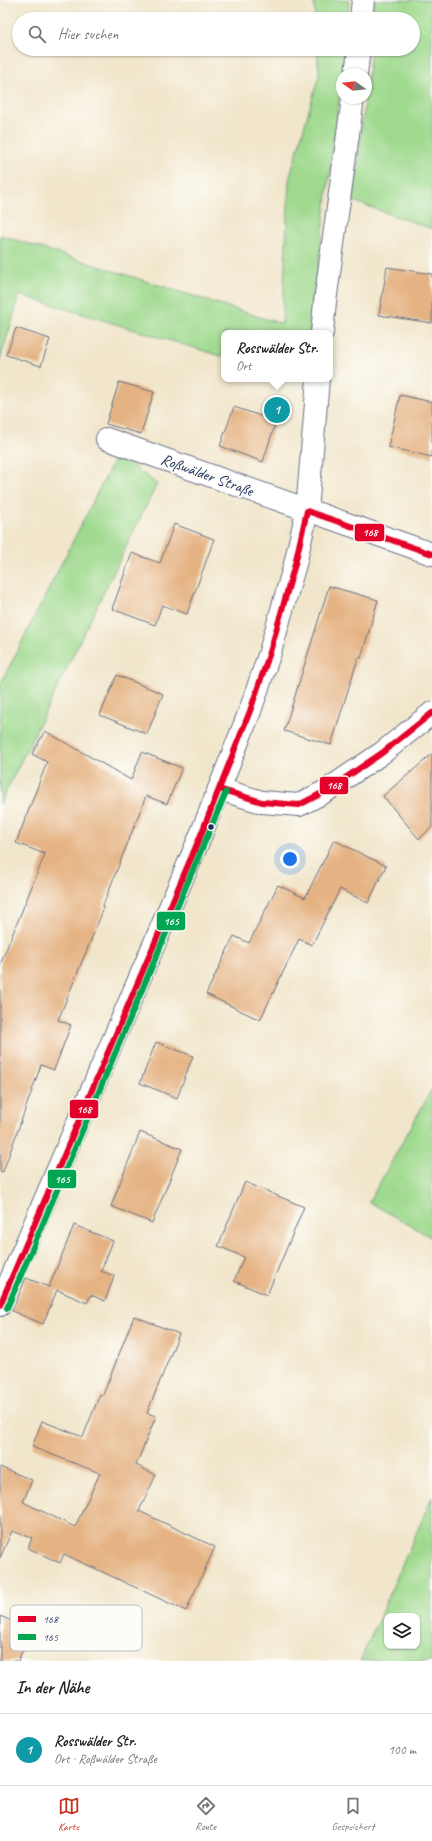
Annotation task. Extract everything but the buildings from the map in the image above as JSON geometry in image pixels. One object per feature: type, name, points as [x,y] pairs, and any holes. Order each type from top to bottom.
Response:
[{"type":"street","points":[[362,12],[363,0]]},
{"type":"street","points":[[357,68],[358,56]]},
{"type":"street","points":[[322,330],[352,104]]},
{"type":"street","points":[[0,1305],[219,789],[250,711],[270,652],[295,564],[307,510],[318,382]]},
{"type":"street","name":"Roßwälder Straße","points":[[107,439],[432,554]]},
{"type":"street","points":[[219,789],[262,802],[299,805],[326,791],[382,753],[432,713]]},
{"type":"green space","points":[[314,0],[349,0],[348,12],[315,12]]},
{"type":"green space","points":[[374,0],[432,0],[432,229],[353,201],[364,104],[372,104],[372,68],[369,68],[370,56],[420,56],[420,12],[373,12]]},
{"type":"green space","points":[[318,56],[344,56],[343,68],[336,68],[336,104],[338,104],[310,330],[221,330],[221,356],[20,295],[0,360],[0,235],[282,324],[289,180],[319,75]]},
{"type":"green space","points":[[117,454],[157,484],[0,804],[0,685]]},
{"type":"green space","points":[[432,1089],[432,1238],[369,1202]]},
{"type":"green space","points":[[432,1497],[432,1661],[360,1661]]},
{"type":"transit line","name":"168","points":[[307,511],[432,554]]},
{"type":"transit line","name":"168","points":[[0,1305],[200,837],[250,711],[270,652],[295,564],[307,511]]},
{"type":"transit line","name":"168","points":[[219,789],[262,802],[299,805],[326,791],[382,753],[432,713]]},
{"type":"transit line","name":"165","points":[[7,1308],[226,792]]},
{"type":"place","name":"Rosswälder Str.","points":[[277,410]]}]
